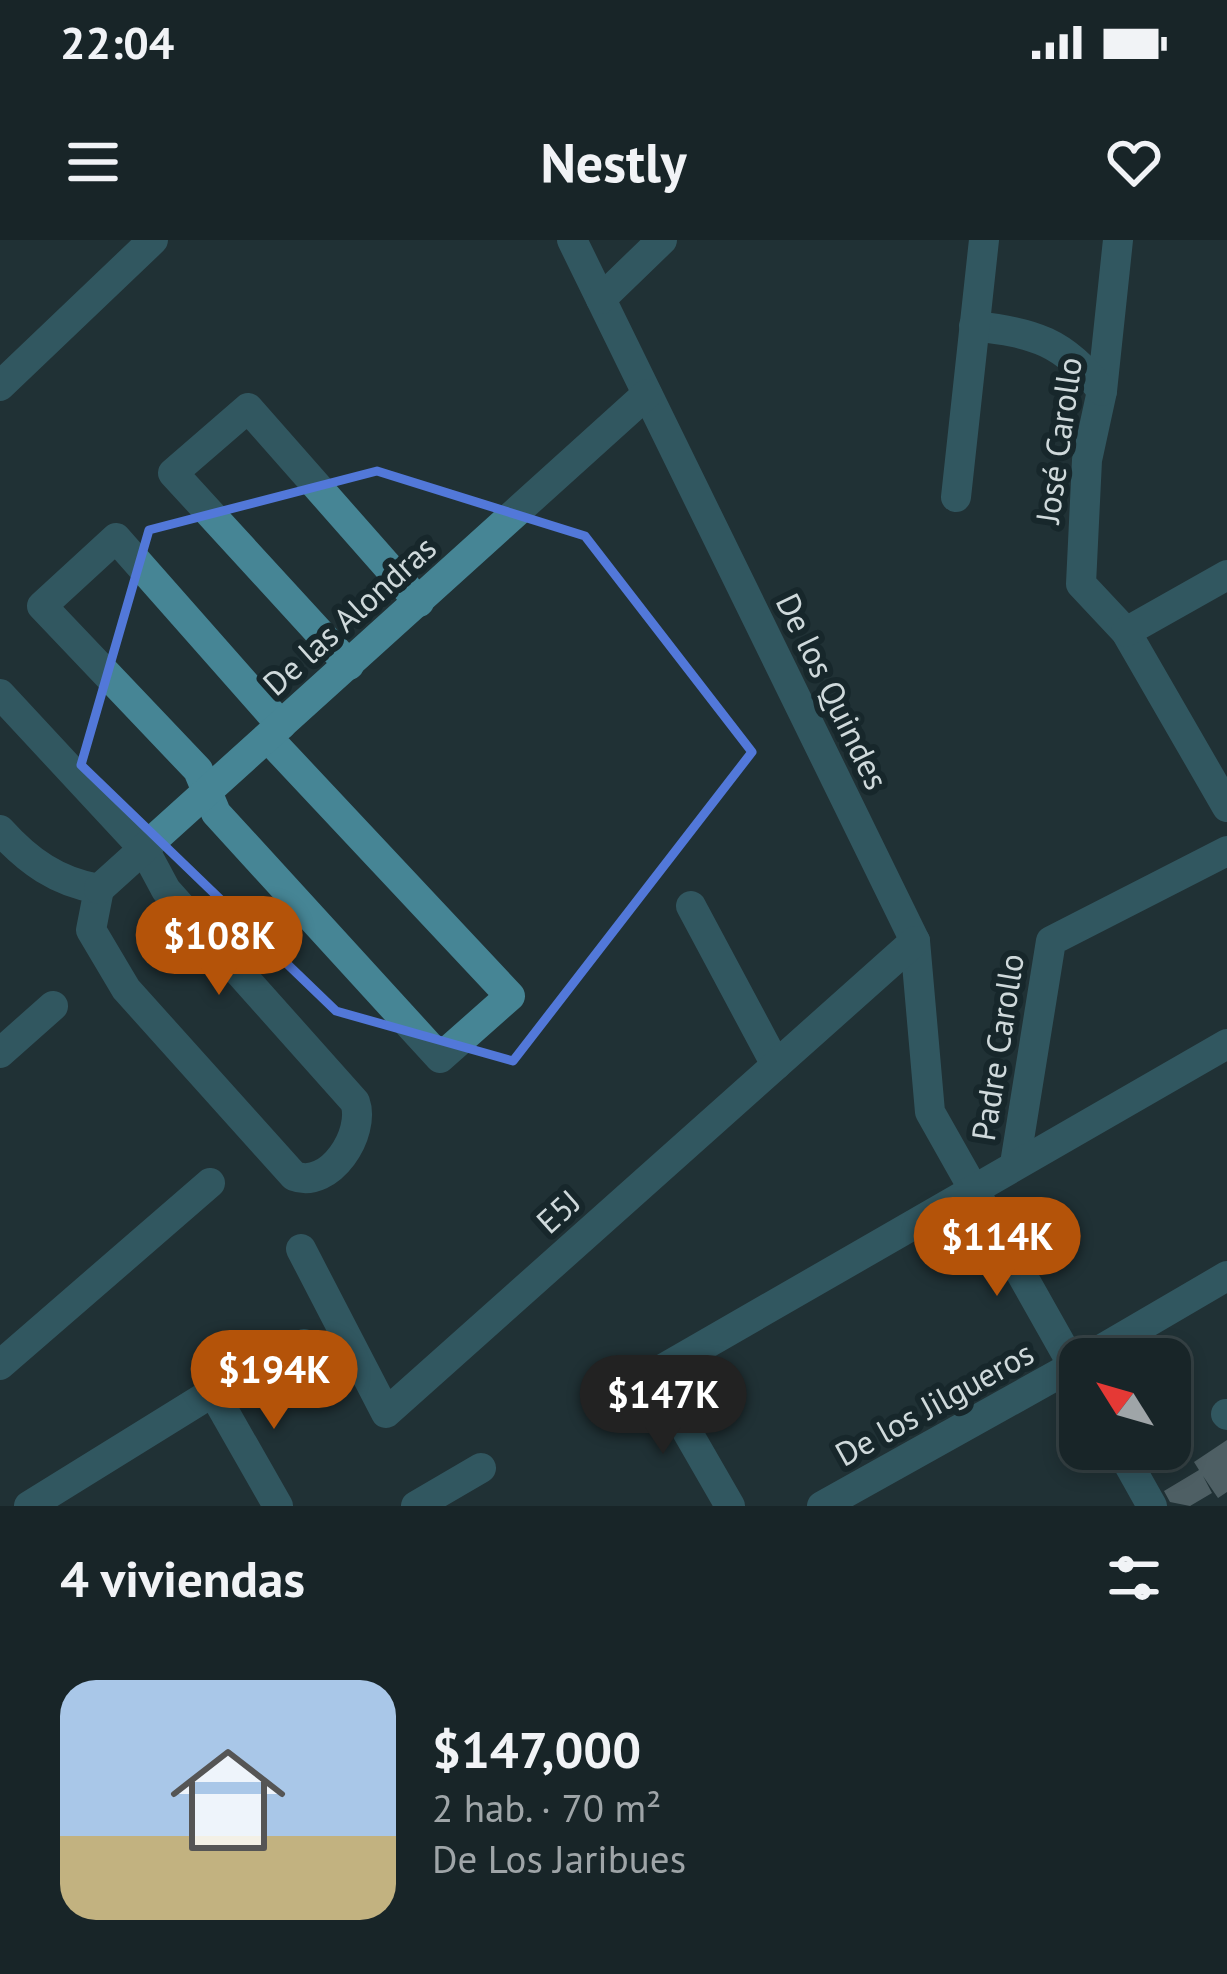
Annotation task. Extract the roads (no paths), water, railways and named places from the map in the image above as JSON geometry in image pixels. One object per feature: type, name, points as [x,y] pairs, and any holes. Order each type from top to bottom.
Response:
[{"type":"street","points":[[0,386],[153,240]]},
{"type":"street","name":"De los Quindes","points":[[572,240],[915,941],[930,1112],[972,1188]]},
{"type":"street","points":[[601,299],[662,240]]},
{"type":"street","points":[[956,497],[984,240]]},
{"type":"street","name":"José Carollo","points":[[1118,240],[1102,391],[1087,460],[1081,584],[1126,632],[1227,807]]},
{"type":"street","points":[[974,326],[1040,337],[1072,358],[1102,391]]},
{"type":"street","name":"De las Alondras","points":[[99,889],[647,394]]},
{"type":"street","points":[[349,665],[173,473],[248,408],[418,602]]},
{"type":"street","points":[[116,538],[274,731],[510,996],[440,1058],[216,813],[206,792],[197,770],[43,606],[116,538]]},
{"type":"street","points":[[1126,632],[1227,575]]},
{"type":"street","points":[[0,694],[144,849],[166,890],[355,1102],[360,1117],[353,1138],[321,1176],[308,1180],[294,1176],[126,989],[91,930],[99,889],[68,884],[18,850],[0,830]]},
{"type":"street","name":"Padre Carollo","points":[[1015,1164],[1051,941],[1227,851]]},
{"type":"street","points":[[692,906],[776,1065]]},
{"type":"street","name":"E5J","points":[[301,1249],[386,1413],[915,941]]},
{"type":"street","points":[[0,1053],[52,1006]]},
{"type":"street","points":[[730,1506],[653,1374],[1227,1044]]},
{"type":"street","points":[[0,1365],[210,1183]]},
{"type":"street","points":[[972,1188],[1063,1338]]},
{"type":"street","name":"De los Jilgueros","points":[[1126,1338],[1227,1276]]},
{"type":"street","points":[[29,1506],[213,1392],[304,1344]]},
{"type":"street","name":"De los Jilgueros","points":[[822,1506],[1059,1377]]},
{"type":"street","points":[[213,1392],[278,1506]]},
{"type":"street","points":[[416,1506],[481,1468]]},
{"type":"street","points":[[1132,1470],[1153,1506]]}]
